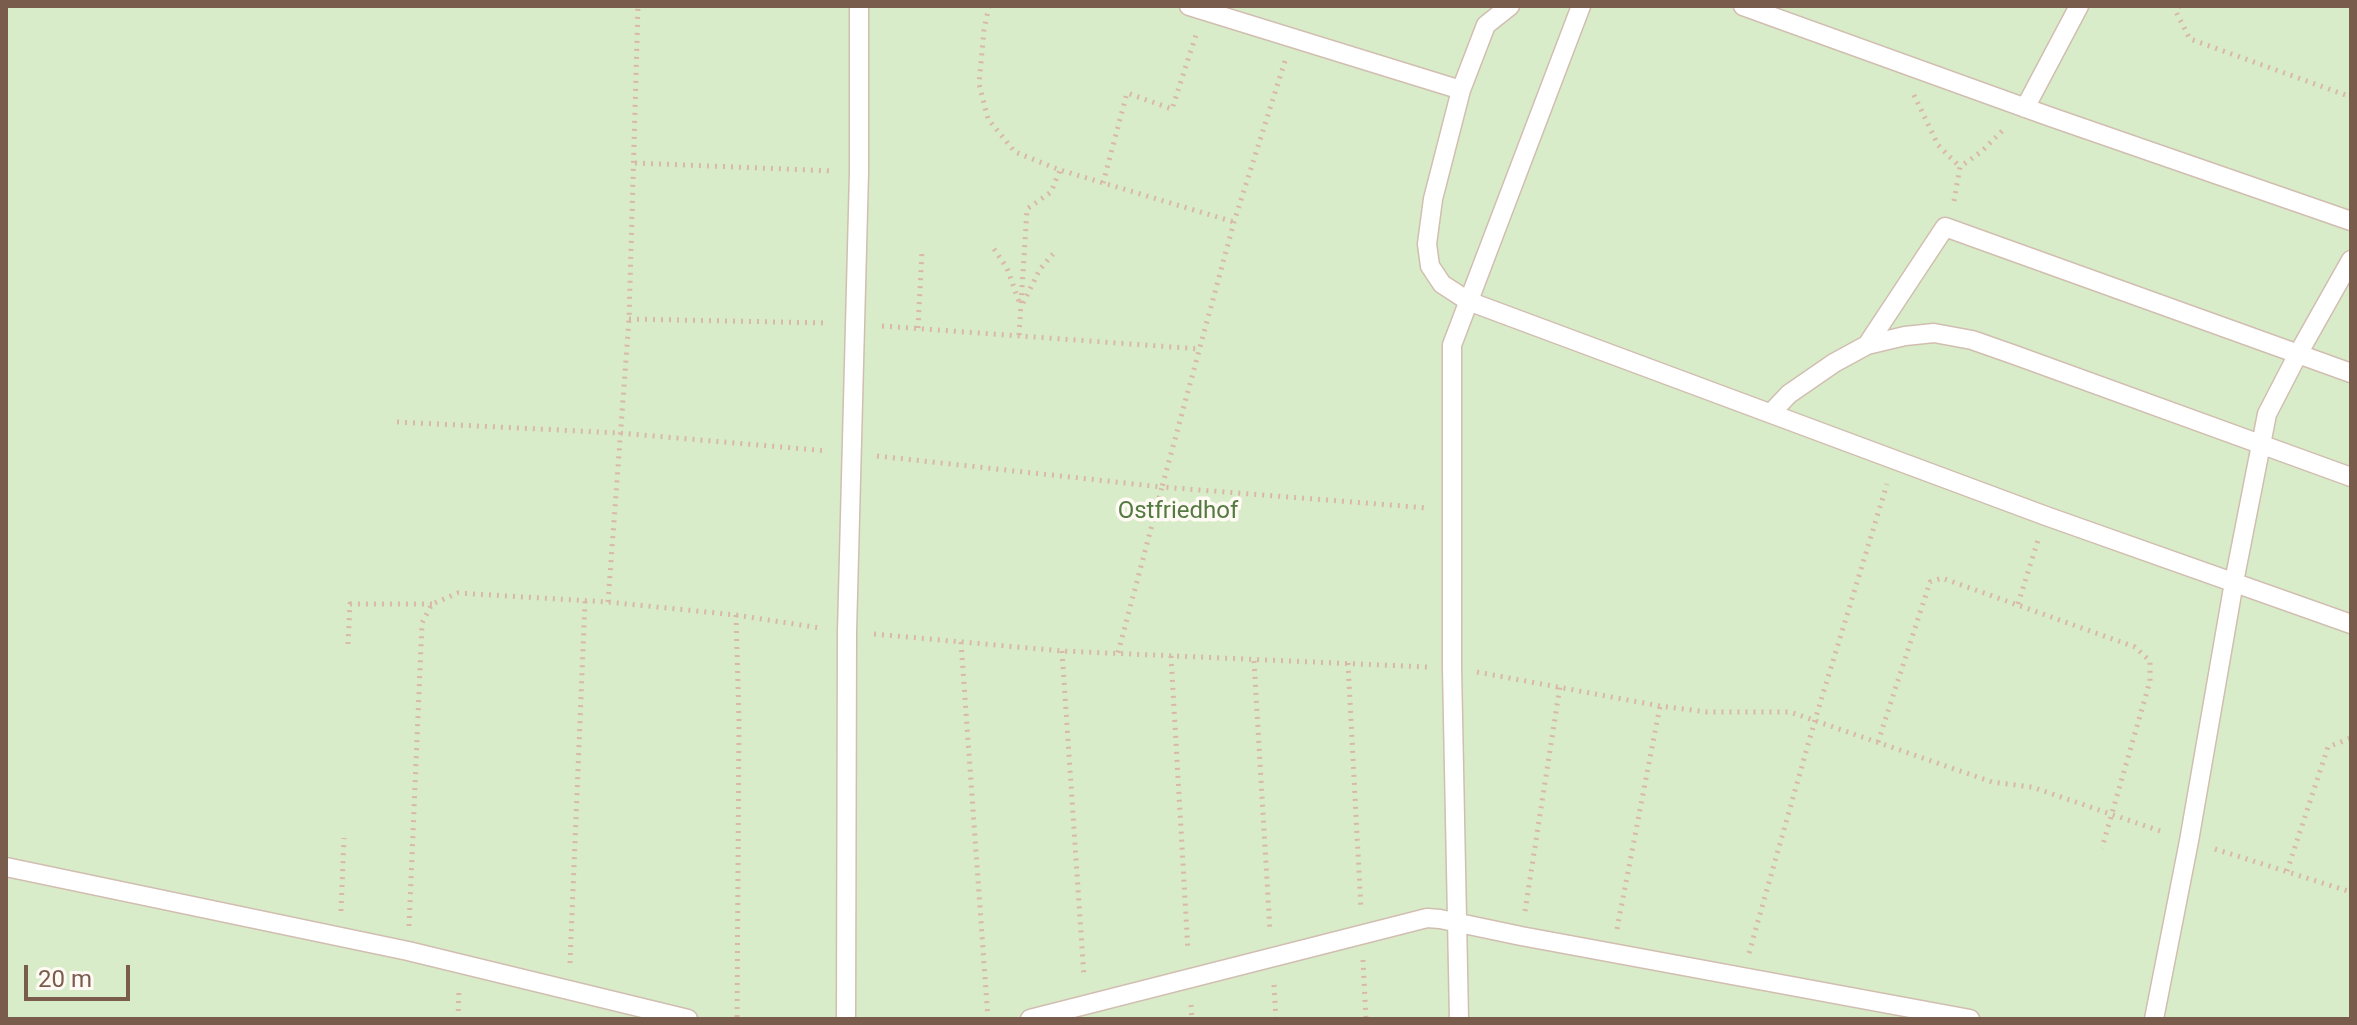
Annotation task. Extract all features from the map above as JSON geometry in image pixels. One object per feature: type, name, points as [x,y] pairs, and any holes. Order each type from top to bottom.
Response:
[{"type":"lane","points":[[846,1019],[847,632],[859,172],[859,6]]},
{"type":"lane","points":[[1510,6],[1486,25],[1461,90],[1433,199],[1427,244],[1430,266],[1442,284],[1468,301],[2046,516],[2351,624]]},
{"type":"lane","points":[[1459,1019],[1452,668],[1452,345],[1581,6]]},
{"type":"lane","points":[[1743,6],[2351,221]]},
{"type":"lane","points":[[2025,108],[2079,6]]},
{"type":"lane","points":[[1196,9],[1461,90]]},
{"type":"lane","points":[[1867,345],[1945,227],[2351,373]]},
{"type":"lane","points":[[2154,1019],[2267,414],[2351,260]]},
{"type":"lane","points":[[1771,413],[1789,394],[1867,345],[1934,333],[1972,340],[2351,477]]},
{"type":"lane","points":[[6,867],[408,951],[688,1019]]},
{"type":"lane","points":[[1030,1019],[1427,918],[1970,1019]]},
{"type":"path","points":[[608,602],[629,319],[638,6]]},
{"type":"path","points":[[989,6],[979,84],[988,119],[1015,152],[1060,170],[1234,222]]},
{"type":"path","points":[[2179,6],[2176,12],[2190,39],[2351,97]]},
{"type":"path","points":[[1103,183],[1127,93],[1172,109],[1196,9]]},
{"type":"path","points":[[1118,653],[1234,222],[1291,39]]},
{"type":"path","points":[[1886,58],[1906,79],[1938,145],[1960,167]]},
{"type":"path","points":[[1945,227],[1957,190],[1960,167],[1982,151],[2025,108]]},
{"type":"path","points":[[635,163],[859,172]]},
{"type":"path","points":[[1019,335],[1027,209],[1051,192],[1060,170]]},
{"type":"path","points":[[994,249],[1007,268],[1021,307]]},
{"type":"path","points":[[918,328],[922,251]]},
{"type":"path","points":[[1021,307],[1040,269],[1053,254]]},
{"type":"path","points":[[629,319],[856,324],[1200,349]]},
{"type":"path","points":[[397,422],[619,433],[852,453],[1162,487],[1453,510]]},
{"type":"path","points":[[1742,975],[1815,720],[1895,460]]},
{"type":"path","points":[[2018,604],[2046,516]]},
{"type":"path","points":[[1878,742],[1930,582],[1942,578],[2135,647],[2150,661],[2150,681],[2102,848]]},
{"type":"path","points":[[348,644],[350,604],[432,604],[458,593],[608,602],[736,615],[847,632],[1062,651],[1452,668],[1660,706],[1707,712],[1790,712],[1992,782],[2032,787],[2351,892]]},
{"type":"path","points":[[569,991],[585,601]]},
{"type":"path","points":[[408,951],[422,623],[432,604]]},
{"type":"path","points":[[736,615],[739,720],[737,1019]]},
{"type":"path","points":[[961,642],[988,1019]]},
{"type":"path","points":[[1062,651],[1086,1004]]},
{"type":"path","points":[[1171,656],[1189,980]]},
{"type":"path","points":[[1254,661],[1276,1019]]},
{"type":"path","points":[[1348,663],[1366,1019]]},
{"type":"path","points":[[1521,936],[1560,686]]},
{"type":"path","points":[[1613,952],[1660,706]]},
{"type":"path","points":[[2287,871],[2328,747],[2351,738]]},
{"type":"path","points":[[340,936],[344,838]]},
{"type":"green space","name":"Ostfriedhof","points":[[6,6],[2351,6],[2351,1019],[6,1019]]}]
